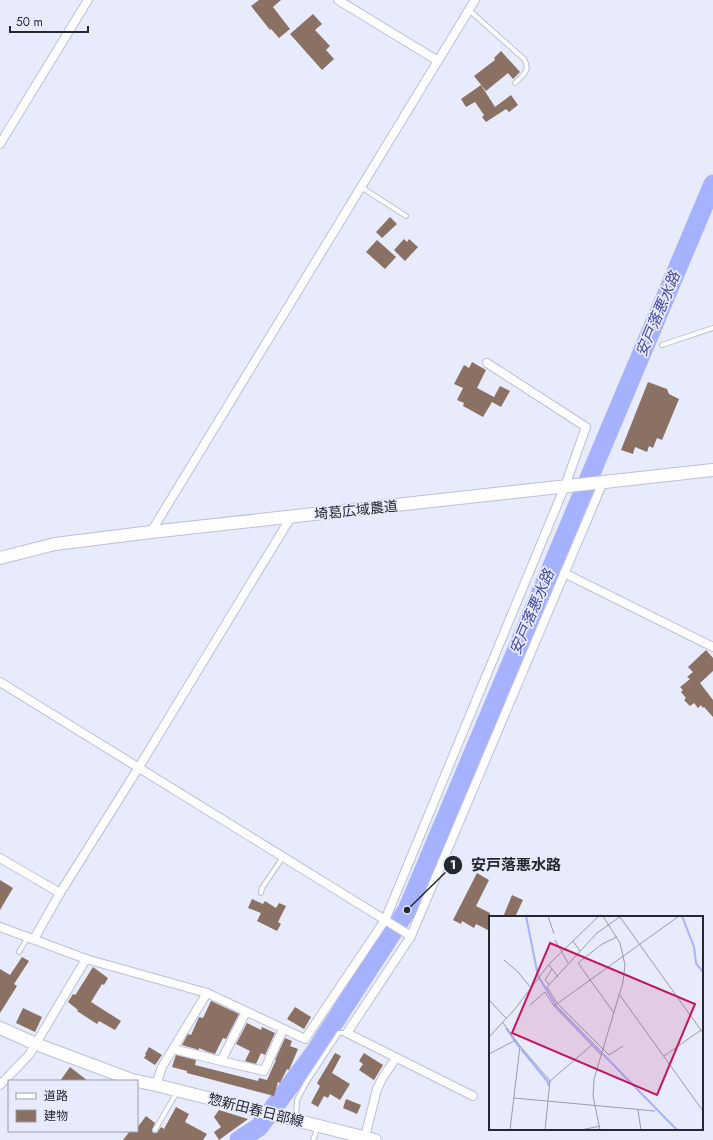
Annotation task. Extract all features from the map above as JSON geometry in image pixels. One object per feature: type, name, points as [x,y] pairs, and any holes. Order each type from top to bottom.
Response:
[{"type":"street","points":[[0,144],[88,0]]},
{"type":"street","points":[[338,0],[438,61]]},
{"type":"street","points":[[151,532],[475,0]]},
{"type":"street","points":[[0,927],[86,959],[207,993],[305,1039],[385,920],[568,486],[586,427],[487,363]]},
{"type":"street","name":"埼葛広域農道","points":[[0,558],[55,544],[151,532],[713,470]]},
{"type":"street","points":[[473,1096],[347,1033],[411,936],[564,573],[600,482]]},
{"type":"street","points":[[31,938],[139,767],[291,517]]},
{"type":"street","points":[[564,573],[713,647]]},
{"type":"street","points":[[0,682],[411,936]]},
{"type":"street","points":[[0,858],[60,893]]},
{"type":"street","points":[[11,1079],[36,1044],[86,959]]},
{"type":"street","points":[[156,1085],[162,1067],[207,993]]},
{"type":"street","points":[[221,1062],[246,1012]]},
{"type":"street","points":[[173,1049],[221,1062],[264,1071],[283,1029]]},
{"type":"street","name":"惣新田春日部線","points":[[2,1031],[133,1080]]},
{"type":"street","points":[[365,1138],[377,1089],[396,1058]]},
{"type":"street","name":"惣新田春日部線","points":[[138,1081],[365,1138]]},
{"type":"lane","points":[[469,10],[524,59],[528,65],[527,70],[515,83]]},
{"type":"lane","points":[[360,187],[406,216]]},
{"type":"lane","points":[[662,345],[713,328]]},
{"type":"lane","points":[[261,893],[262,888],[283,857]]},
{"type":"lane","points":[[19,952],[31,938]]},
{"type":"lane","points":[[296,1120],[297,1100],[306,1083],[340,1033],[347,1033]]},
{"type":"lane","points":[[155,1130],[178,1091]]},
{"type":"lane","points":[[313,1140],[319,1126]]},
{"type":"building","points":[[259,0],[281,0],[273,7],[290,29],[279,38],[271,29],[270,30],[251,6]]},
{"type":"building","points":[[313,14],[322,24],[315,30],[330,46],[326,50],[334,59],[322,70],[290,34]]},
{"type":"building","points":[[501,51],[520,72],[513,79],[508,73],[486,91],[474,76],[495,60],[494,58]]},
{"type":"building","points":[[481,85],[495,107],[511,95],[518,105],[509,112],[506,109],[486,122],[482,117],[484,115],[475,102],[466,107],[461,99]]},
{"type":"building","points":[[390,217],[397,224],[382,238],[376,232]]},
{"type":"building","points":[[404,239],[407,242],[409,239],[418,247],[405,261],[394,250]]},
{"type":"building","points":[[377,240],[396,257],[385,269],[366,252]]},
{"type":"building","points":[[472,362],[486,370],[477,388],[494,397],[500,386],[510,391],[501,407],[492,402],[483,417],[463,406],[464,403],[457,400],[463,388],[454,384],[464,365],[469,368]]},
{"type":"building","points":[[648,382],[667,389],[669,394],[679,399],[662,440],[657,438],[653,448],[649,446],[647,452],[635,447],[633,454],[621,450]]},
{"type":"building","points":[[706,650],[713,658],[713,671],[700,683],[713,700],[713,717],[701,705],[698,708],[694,703],[690,706],[684,700],[686,698],[681,692],[683,690],[680,687],[690,679],[687,677],[693,672],[688,667]]},
{"type":"building","points":[[477,873],[489,880],[476,906],[490,913],[489,930],[476,924],[474,928],[462,921],[461,924],[453,920]]},
{"type":"building","points":[[0,880],[13,888],[0,910]]},
{"type":"building","points":[[512,895],[523,900],[515,916],[503,916]]},
{"type":"building","points":[[252,899],[263,904],[265,901],[276,908],[279,903],[286,906],[278,922],[281,924],[277,931],[257,921],[261,913],[248,908]]},
{"type":"building","points":[[22,957],[29,961],[14,984],[17,986],[0,1013],[0,969],[10,975]]},
{"type":"building","points":[[93,967],[108,978],[104,985],[102,984],[91,1002],[121,1021],[115,1030],[99,1021],[97,1024],[77,1011],[78,1010],[68,1002],[73,994],[76,994]]},
{"type":"building","points":[[211,1001],[239,1014],[226,1039],[223,1038],[215,1054],[199,1048],[199,1050],[182,1045],[188,1034],[191,1035],[199,1017],[203,1018]]},
{"type":"building","points":[[295,1007],[311,1017],[304,1029],[287,1019]]},
{"type":"building","points":[[23,1008],[42,1017],[35,1032],[16,1023]]},
{"type":"building","points":[[247,1023],[261,1030],[262,1027],[275,1033],[265,1055],[261,1053],[256,1064],[245,1061],[250,1051],[236,1044]]},
{"type":"building","points":[[285,1038],[292,1041],[290,1046],[298,1049],[289,1070],[287,1069],[280,1083],[278,1082],[274,1096],[187,1073],[187,1071],[172,1067],[176,1055],[196,1060],[195,1065],[258,1081],[259,1078],[267,1080]]},
{"type":"building","points":[[149,1047],[162,1055],[155,1065],[144,1058]]},
{"type":"building","points":[[335,1053],[341,1056],[332,1073],[350,1084],[340,1100],[330,1094],[328,1098],[324,1096],[318,1107],[311,1103],[320,1086],[317,1083]]},
{"type":"building","points":[[364,1053],[383,1065],[374,1080],[359,1070],[363,1064],[359,1061]]},
{"type":"building","points":[[70,1067],[87,1080],[61,1080]]},
{"type":"building","points":[[346,1099],[361,1105],[357,1114],[343,1108]]},
{"type":"building","points":[[176,1107],[189,1114],[185,1122],[207,1134],[203,1140],[123,1140],[129,1132],[138,1132],[138,1127],[146,1116],[155,1123],[152,1130],[153,1133],[157,1133],[161,1127],[164,1129]]},
{"type":"building","points":[[219,1110],[248,1119],[219,1140],[214,1132],[221,1127],[214,1117]]},
{"type":"waterway","name":"安戸落悪水路","points":[[239,1140],[259,1127],[315,1052],[407,910],[713,184]]},
{"type":"place","name":"安戸落悪水路","points":[[407,910]]}]
